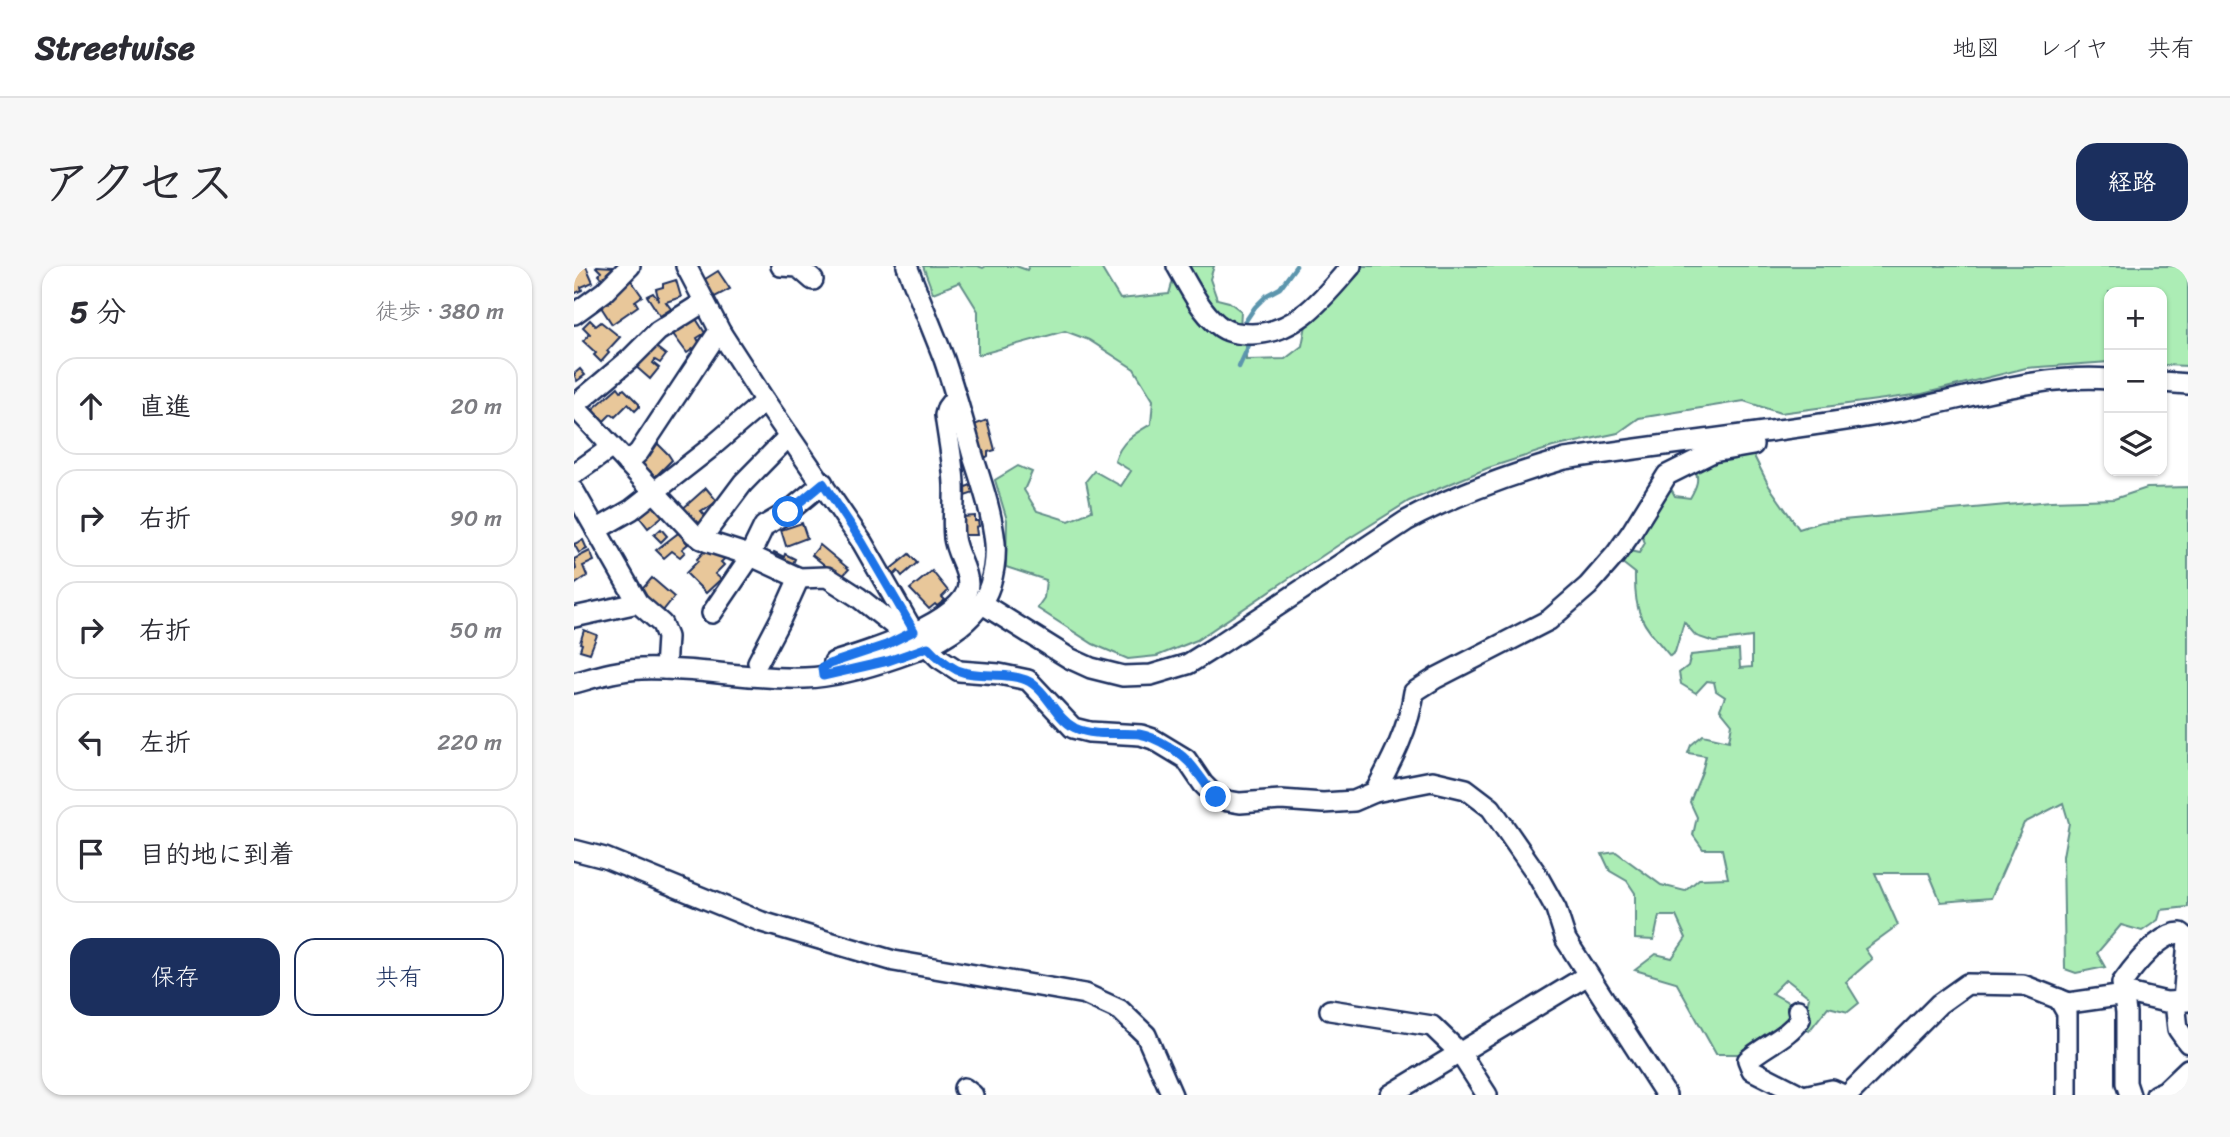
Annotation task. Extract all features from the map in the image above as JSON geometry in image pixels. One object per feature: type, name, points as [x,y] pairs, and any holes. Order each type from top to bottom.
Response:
[{"type":"street","points":[[574,314],[604,292],[630,266]]},
{"type":"street","points":[[686,266],[721,333],[862,542],[910,633]]},
{"type":"street","points":[[781,266],[798,267],[813,281]]},
{"type":"street","points":[[574,683],[615,672],[639,669],[760,678],[823,676],[888,661],[928,647],[955,630],[981,603],[994,567],[995,543],[988,506],[944,360],[906,266]]},
{"type":"street","points":[[1178,266],[1209,317],[1222,329],[1250,334],[1283,328],[1313,309],[1351,266]]},
{"type":"street","points":[[704,302],[658,331],[630,359],[574,406],[701,539],[749,555],[799,578],[827,577],[910,633]]},
{"type":"street","points":[[627,463],[639,452],[715,337],[721,333]]},
{"type":"street","points":[[981,603],[1069,658],[1091,668],[1123,676],[1151,675],[1188,664],[1406,521],[1449,500],[1517,473],[1565,459],[1900,411],[2033,382],[2090,377],[2104,378]]},
{"type":"street","points":[[2167,382],[2188,384]]},
{"type":"street","points":[[823,676],[822,668],[829,664],[886,645],[948,614],[960,603],[968,587],[954,540],[954,486],[945,415],[956,396]]},
{"type":"street","points":[[596,530],[631,510],[765,401]]},
{"type":"street","points":[[1376,792],[1395,753],[1414,692],[1549,620],[1588,586],[1616,554],[1667,475],[1713,452],[1759,444],[1760,431]]},
{"type":"street","points":[[701,539],[743,483],[789,436]]},
{"type":"street","points":[[574,474],[612,447]]},
{"type":"street","points":[[712,613],[746,563],[764,526],[788,512],[823,483]]},
{"type":"street","points":[[574,491],[638,603],[662,624],[667,636],[665,669]]},
{"type":"street","points":[[758,662],[799,578]]},
{"type":"street","points":[[574,617],[638,603]]},
{"type":"street","points":[[928,647],[959,671],[999,674],[1028,680],[1073,728],[1089,732],[1141,734],[1153,739],[1186,759],[1203,784],[1216,797],[1227,801],[1354,801],[1376,792],[1432,781],[1466,789],[1491,808],[1535,873],[1556,909],[1566,940],[1666,1095]]},
{"type":"street","points":[[574,850],[605,858],[762,922],[894,961],[1085,994],[1120,1010],[1146,1035],[1172,1095]]},
{"type":"street","points":[[2130,1095],[2126,1083],[2126,1013],[2122,983],[2159,942],[2174,933],[2181,933],[2188,940],[2178,1029],[2188,1043]]},
{"type":"street","points":[[1390,1095],[1588,975]]},
{"type":"street","points":[[1808,1095],[1832,1090],[1845,1095],[1939,1004],[1967,984],[2023,985],[2069,1003],[2132,995],[2182,1001]]},
{"type":"street","points":[[2059,999],[2067,1013],[2067,1095]]},
{"type":"street","points":[[1331,1010],[1432,1026],[1460,1053],[1487,1095]]},
{"type":"street","points":[[1798,1010],[1800,1019],[1794,1029],[1748,1060],[1752,1070],[1801,1095]]},
{"type":"street","points":[[2156,1095],[2165,1091],[2188,1069]]},
{"type":"green space","points":[[923,266],[1016,266],[1027,270],[1029,266],[1100,266],[1120,299],[1169,294],[1175,273],[1246,339],[1246,360],[1285,359],[1302,346],[1306,325],[1322,312],[1360,266],[2188,266],[2188,366],[2167,365],[2167,287],[2104,287],[2104,362],[2026,368],[1922,394],[1780,413],[1744,401],[1639,418],[1618,433],[1553,447],[1488,468],[1409,501],[1197,640],[1157,656],[1128,659],[1093,644],[1037,608],[1044,598],[1046,580],[1006,567],[1007,520],[995,480],[1018,466],[1032,472],[1024,490],[1037,511],[1069,521],[1092,511],[1086,481],[1094,471],[1121,486],[1131,471],[1115,461],[1129,439],[1151,424],[1153,400],[1134,369],[1089,340],[1065,331],[978,355],[978,311],[960,282],[933,293]]},
{"type":"green space","points":[[1183,266],[1214,266],[1210,279],[1217,299],[1229,302],[1241,311],[1240,329],[1223,325]]},
{"type":"green space","points":[[1753,454],[1769,486],[1799,529],[1821,522],[2051,501],[2114,499],[2147,488],[2188,487],[2188,907],[2161,910],[2158,920],[2142,931],[2121,925],[2097,953],[2105,967],[2076,973],[2065,969],[2063,856],[2069,823],[2063,803],[2024,823],[1991,898],[1941,902],[1929,873],[1875,873],[1898,925],[1865,949],[1872,959],[1846,982],[1859,1003],[1848,1012],[1828,1007],[1809,1031],[1802,1029],[1809,997],[1786,979],[1772,993],[1793,1005],[1795,1017],[1746,1054],[1716,1054],[1676,982],[1635,970],[1656,954],[1672,958],[1686,938],[1676,916],[1659,916],[1654,940],[1635,939],[1635,893],[1627,881],[1610,871],[1602,854],[1616,852],[1661,885],[1685,891],[1699,879],[1728,878],[1722,849],[1703,849],[1693,835],[1697,817],[1690,802],[1706,756],[1688,753],[1691,745],[1703,735],[1729,741],[1732,724],[1720,709],[1725,697],[1716,691],[1714,682],[1707,681],[1696,693],[1681,684],[1679,673],[1688,666],[1691,655],[1739,650],[1740,668],[1752,667],[1752,637],[1714,642],[1696,636],[1684,622],[1675,652],[1670,656],[1642,619],[1636,600],[1635,573],[1621,562],[1625,550],[1639,553],[1645,543],[1639,528],[1668,483],[1675,496],[1690,498],[1697,482],[1694,466],[1716,456]]},
{"type":"building","points":[[574,266],[586,266],[593,282],[581,287],[582,290],[574,294]]},
{"type":"building","points":[[597,266],[614,267],[607,273],[610,279],[606,283],[599,275],[601,272]]},
{"type":"building","points":[[718,271],[730,289],[713,298],[702,281]]},
{"type":"building","points":[[628,276],[642,296],[635,301],[638,306],[612,324],[599,304]]},
{"type":"building","points":[[676,280],[681,297],[666,302],[671,309],[660,316],[647,296],[653,293],[659,301],[656,289]]},
{"type":"building","points":[[693,314],[705,333],[697,338],[700,344],[687,353],[670,330]]},
{"type":"building","points":[[590,320],[596,326],[601,322],[620,337],[601,362],[583,341],[590,334],[583,327]]},
{"type":"building","points":[[652,344],[666,355],[660,363],[655,360],[653,363],[659,368],[650,379],[634,365]]},
{"type":"building","points":[[580,369],[585,375],[577,381],[574,374]]},
{"type":"building","points":[[618,387],[621,391],[624,389],[639,407],[635,411],[628,404],[615,417],[611,414],[604,421],[593,409]]},
{"type":"building","points":[[987,420],[995,450],[988,452],[985,458],[974,425]]},
{"type":"building","points":[[656,442],[672,460],[655,477],[652,473],[647,477],[639,460]]},
{"type":"building","points":[[971,485],[974,493],[962,497],[960,489]]},
{"type":"building","points":[[706,488],[717,501],[701,511],[709,520],[698,532],[680,511]]},
{"type":"building","points":[[653,501],[664,515],[648,528],[637,514]]},
{"type":"building","points":[[975,516],[979,526],[976,527],[977,535],[962,535],[962,517]]},
{"type":"building","points":[[802,523],[807,538],[786,546],[781,530]]},
{"type":"building","points":[[661,529],[667,536],[661,542],[654,535]]},
{"type":"building","points":[[681,531],[688,544],[682,549],[685,552],[680,557],[672,551],[664,558],[656,550]]},
{"type":"building","points":[[583,540],[587,549],[579,553],[574,544]]},
{"type":"building","points":[[820,545],[849,569],[841,578],[812,555]]},
{"type":"building","points":[[707,548],[730,554],[721,562],[724,565],[715,574],[721,579],[706,593],[686,573]]},
{"type":"building","points":[[590,551],[594,561],[583,566],[587,576],[574,585],[574,559]]},
{"type":"building","points":[[774,552],[795,559],[791,568],[771,558]]},
{"type":"building","points":[[909,554],[917,563],[902,576],[898,571],[893,576],[888,571]]},
{"type":"building","points":[[932,571],[948,591],[942,597],[945,600],[929,609],[910,589]]},
{"type":"building","points":[[652,578],[674,597],[662,612],[638,594]]},
{"type":"building","points":[[584,630],[597,635],[590,653],[580,650]]},
{"type":"waterway","points":[[1244,328],[1243,325],[1255,307],[1267,295],[1280,288],[1296,266]]},
{"type":"waterway","points":[[1239,367],[1249,345],[1247,339]]},
{"type":"route","points":[[788,512],[823,483],[862,542],[914,631],[886,645],[829,664],[822,668],[823,676],[888,661],[928,647],[959,671],[999,674],[1028,680],[1073,728],[1089,732],[1141,734],[1153,739],[1186,759],[1203,784],[1216,797]]}]
